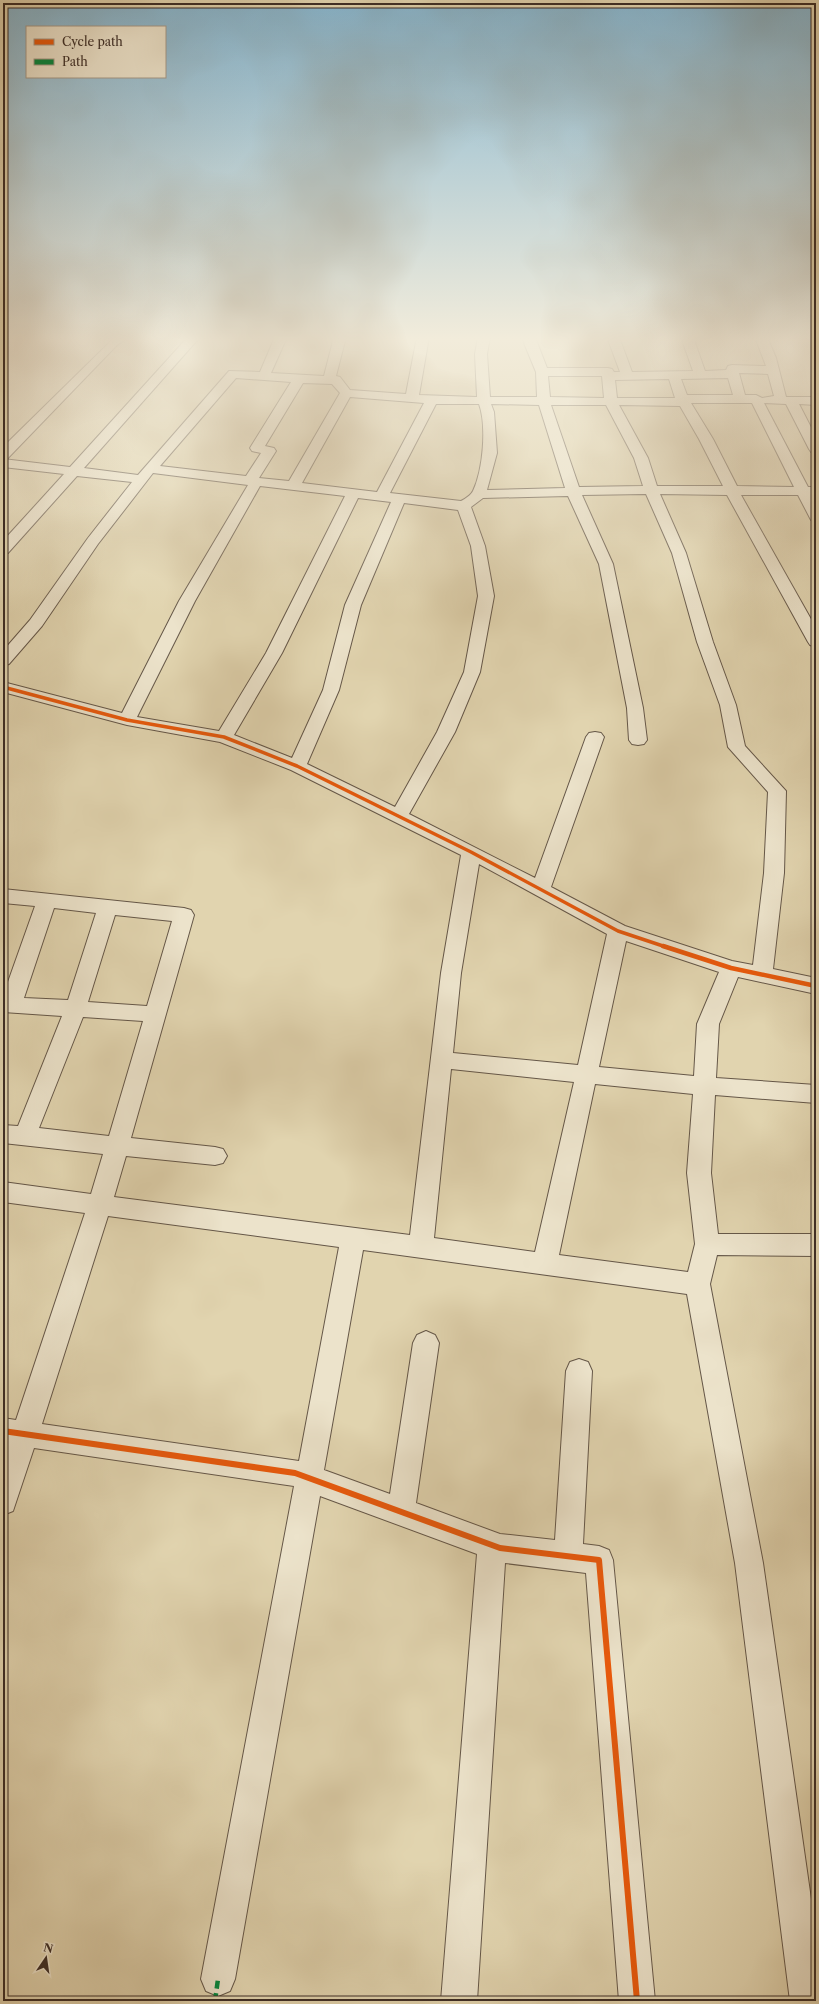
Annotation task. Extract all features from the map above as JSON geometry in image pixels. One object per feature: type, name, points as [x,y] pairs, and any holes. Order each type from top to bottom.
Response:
[{"type":"street","points":[[3,455],[27,431]]},
{"type":"street","points":[[3,550],[109,431]]},
{"type":"street","points":[[3,661],[36,623],[93,541],[146,474],[184,431]]},
{"type":"street","points":[[127,720],[187,601],[269,451],[257,448],[268,431]]},
{"type":"street","points":[[294,486],[300,472],[324,431]]},
{"type":"street","points":[[382,496],[415,431]]},
{"type":"street","points":[[3,464],[72,471],[253,481],[464,506],[478,494],[490,453],[489,431]]},
{"type":"street","points":[[553,431],[573,491],[606,564],[635,708],[638,740]]},
{"type":"street","points":[[626,431],[641,458],[651,490],[678,553],[705,642],[728,705],[737,747],[777,791],[774,873],[762,974]]},
{"type":"street","points":[[701,431],[732,491],[815,635]]},
{"type":"street","points":[[774,431],[809,491],[816,517]]},
{"type":"street","points":[[804,431],[816,449]]},
{"type":"street","points":[[478,494],[651,490],[809,491]]},
{"type":"street","points":[[224,737],[274,653],[354,493]]},
{"type":"street","points":[[297,766],[331,690],[353,605],[399,498]]},
{"type":"street","points":[[398,817],[446,732],[472,672],[486,596],[478,546],[464,506]]},
{"type":"street","points":[[3,687],[127,720],[224,737],[297,766],[471,852],[618,931],[731,968],[816,986]]},
{"type":"street","points":[[541,890],[595,737]]},
{"type":"street","points":[[421,1247],[452,973],[471,852]]},
{"type":"street","points":[[3,896],[184,915],[100,1205],[14,1433],[3,1501]]},
{"type":"street","points":[[47,901],[7,1004],[156,1014]]},
{"type":"street","points":[[108,907],[76,1008],[14,1135],[215,1156]]},
{"type":"street","points":[[545,1263],[618,931]]},
{"type":"street","points":[[731,968],[708,1024],[699,1173],[707,1244],[698,1284],[749,1563],[808,2001]]},
{"type":"street","points":[[442,1060],[704,1086],[816,1094]]},
{"type":"street","points":[[3,1192],[698,1284]]},
{"type":"street","points":[[218,1979],[308,1478],[353,1238]]},
{"type":"street","points":[[707,1244],[816,1245]]},
{"type":"street","points":[[401,1512],[426,1343]]},
{"type":"street","points":[[568,1556],[579,1371]]},
{"type":"street","points":[[14,1433],[295,1473],[492,1546],[599,1560],[637,2001]]},
{"type":"street","points":[[459,2001],[492,1546]]},
{"type":"marked path","points":[[215,2001],[218,1979]]},
{"type":"cycle path","points":[[3,687],[127,720],[224,737],[297,766],[471,852],[618,931],[731,968],[816,986]]},
{"type":"cycle path","points":[[3,1431],[295,1473],[500,1548],[599,1560],[637,2001]]}]
